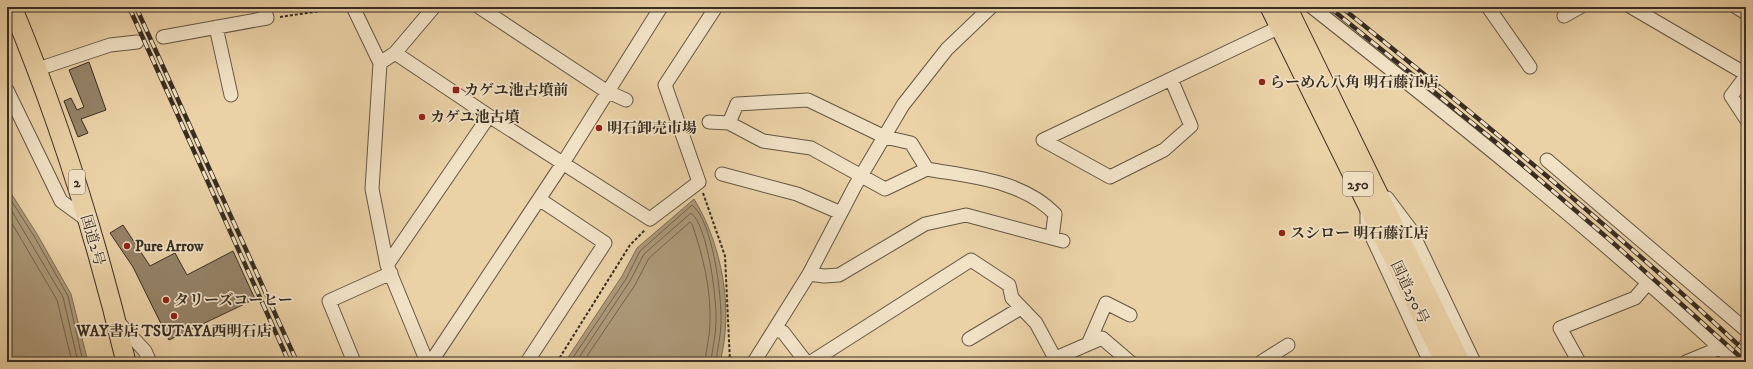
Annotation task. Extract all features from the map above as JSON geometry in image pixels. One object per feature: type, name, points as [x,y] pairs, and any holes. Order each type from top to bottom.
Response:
[{"type":"highway","name":"国道2号","points":[[12,7],[38,69],[81,195],[126,362]]},
{"type":"highway","name":"国道250号","points":[[1270,7],[1445,362]]},
{"type":"highway","name":"国道250号","points":[[1287,7],[1460,362]]},
{"type":"street","points":[[353,7],[380,64],[372,189],[389,269],[426,362]]},
{"type":"street","points":[[380,64],[395,53],[434,7]]},
{"type":"street","points":[[479,7],[606,91],[626,100]]},
{"type":"street","points":[[431,362],[563,163],[606,91],[661,7]]},
{"type":"street","points":[[395,53],[489,116],[650,219],[699,182],[665,85],[716,7]]},
{"type":"street","points":[[754,362],[809,274],[861,176],[903,105],[947,49],[991,7]]},
{"type":"street","points":[[1312,7],[1543,192],[1648,283],[1734,361],[1746,345]]},
{"type":"street","points":[[1488,7],[1530,67]]},
{"type":"street","points":[[1564,16],[1580,7]]},
{"type":"street","points":[[1630,7],[1746,75],[1731,96],[1746,119]]},
{"type":"street","points":[[1736,7],[1746,13]]},
{"type":"street","points":[[163,37],[216,27],[266,13]]},
{"type":"street","points":[[216,27],[231,95]]},
{"type":"street","points":[[1171,79],[1191,126],[1164,150],[1110,177],[1043,140],[1280,27]]},
{"type":"street","points":[[38,69],[110,45],[137,42]]},
{"type":"street","points":[[7,90],[61,201],[87,220]]},
{"type":"street","points":[[729,123],[737,104],[808,100],[885,137],[911,143],[927,169]]},
{"type":"street","points":[[354,362],[329,301],[389,269],[489,116]]},
{"type":"street","points":[[709,122],[729,123],[763,141],[811,148],[885,189],[927,169],[1000,182],[1043,202],[1055,214],[1058,240],[966,215],[925,224],[839,275],[824,276],[809,274]]},
{"type":"street","points":[[1547,160],[1746,330]]},
{"type":"street","points":[[1366,169],[1411,230],[1474,362]]},
{"type":"street","points":[[722,174],[797,194],[841,213]]},
{"type":"street","points":[[527,362],[606,243],[538,199]]},
{"type":"street","points":[[1367,202],[1366,226],[1430,362]]},
{"type":"street","points":[[811,362],[971,260],[1009,285],[1012,298],[1036,323],[1057,360],[1089,342],[1102,338],[1130,362]]},
{"type":"street","points":[[1578,362],[1560,328],[1635,298],[1648,283]]},
{"type":"street","points":[[1089,342],[1106,303],[1130,315]]},
{"type":"street","points":[[969,339],[1021,308]]},
{"type":"street","points":[[116,321],[145,351],[150,362]]},
{"type":"street","points":[[774,330],[783,332],[806,362]]},
{"type":"street","points":[[1262,362],[1288,345]]},
{"type":"street","points":[[1686,362],[1720,348]]},
{"type":"path","points":[[266,13],[348,7]]},
{"type":"path","points":[[699,182],[725,256],[730,362]]},
{"type":"path","points":[[557,362],[630,246],[647,228],[650,219]]},
{"type":"water","points":[[7,187],[37,234],[71,294],[88,362],[7,362]]},
{"type":"water","points":[[694,199],[712,236],[723,278],[726,321],[720,362],[565,362],[622,276],[637,248]]},
{"type":"building","points":[[89,62],[106,110],[81,119],[88,133],[78,137],[64,101],[71,98],[77,110],[84,107],[69,70]]},
{"type":"building","points":[[123,225],[150,266],[175,253],[187,275],[233,251],[255,299],[169,340],[133,267],[110,233]]},
{"type":"railway","points":[[129,7],[289,362]]},
{"type":"railway","points":[[136,7],[297,362]]},
{"type":"railway","points":[[1329,7],[1497,143],[1611,241],[1746,362]]},
{"type":"railway","points":[[1341,7],[1597,219],[1746,352]]},
{"type":"place","name":"らーめん八角 明石藤江店","points":[[1262,82]]},
{"type":"place","name":"カゲユ池古墳前","points":[[456,90]]},
{"type":"place","name":"カゲユ池古墳","points":[[422,117]]},
{"type":"place","name":"明石卸売市場","points":[[599,128]]},
{"type":"place","name":"スシロー 明石藤江店","points":[[1282,233]]},
{"type":"place","name":"Pure Arrow","points":[[127,246]]},
{"type":"place","name":"タリーズコーヒー","points":[[166,300]]},
{"type":"place","name":"WAY書店 TSUTAYA西明石店","points":[[174,316]]}]
